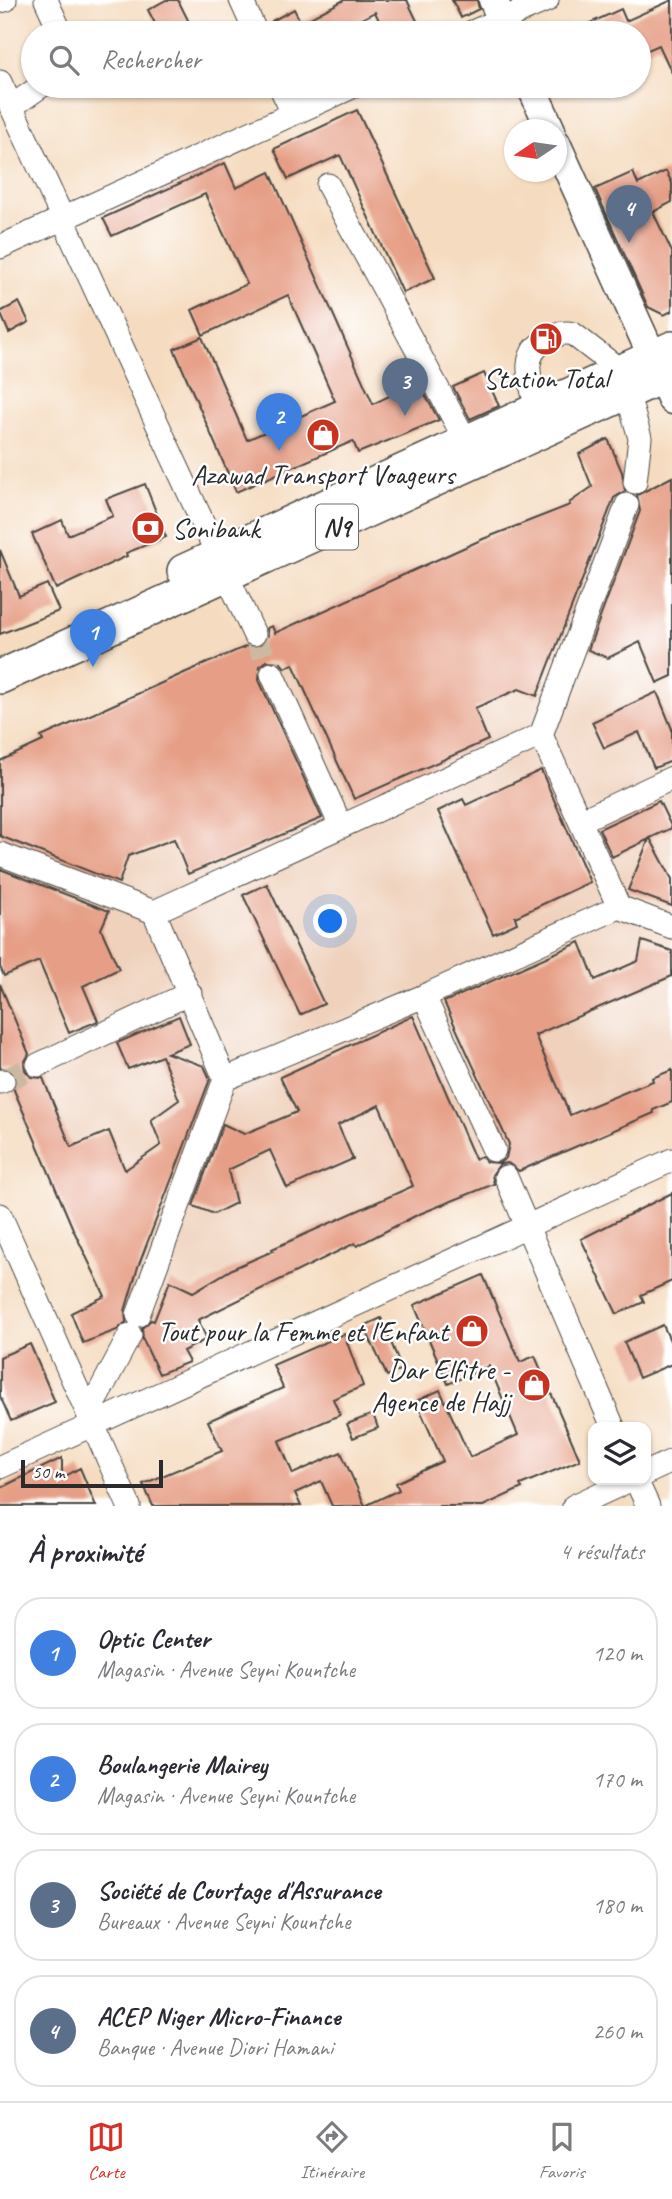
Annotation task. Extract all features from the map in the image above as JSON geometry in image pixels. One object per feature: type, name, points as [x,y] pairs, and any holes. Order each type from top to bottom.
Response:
[{"type":"highway","name":"N9","points":[[0,677],[466,441],[537,409],[666,371]]},
{"type":"highway","name":"N9","points":[[0,652],[222,566],[625,382]]},
{"type":"main road","points":[[536,98],[546,119]]},
{"type":"main road","points":[[567,166],[666,371]]},
{"type":"street","points":[[46,0],[56,21]]},
{"type":"street","points":[[241,0],[251,21]]},
{"type":"street","points":[[501,18],[547,0]]},
{"type":"street","points":[[0,82],[254,634]]},
{"type":"street","points":[[11,107],[24,98]]},
{"type":"street","points":[[286,98],[293,113]]},
{"type":"street","points":[[0,247],[327,98]]},
{"type":"street","points":[[328,185],[466,441]]},
{"type":"street","points":[[537,409],[530,375],[530,352],[534,346],[564,332],[573,334],[625,382],[640,438],[635,482]]},
{"type":"street","points":[[627,505],[541,735],[619,907],[672,927]]},
{"type":"street","points":[[272,674],[340,824]]},
{"type":"street","points":[[153,912],[340,824],[541,735]]},
{"type":"street","points":[[580,821],[672,778]]},
{"type":"street","points":[[0,854],[153,912],[225,1079],[134,1325],[91,1419]]},
{"type":"street","points":[[225,1079],[424,996],[619,907]]},
{"type":"street","points":[[38,1065],[190,993]]},
{"type":"street","points":[[424,996],[494,1150]]},
{"type":"street","points":[[0,1467],[91,1419],[672,1160]]},
{"type":"street","points":[[506,1177],[611,1422]]},
{"type":"street","points":[[0,1215],[129,1506]]},
{"type":"street","points":[[651,1471],[672,1461]]},
{"type":"street","points":[[574,1506],[619,1485]]},
{"type":"street","points":[[638,1485],[648,1506]]},
{"type":"shaded area","points":[[624,477],[649,488],[672,534],[672,1106],[144,1341],[117,1330],[0,1075],[0,756],[272,626]]},
{"type":"building","points":[[166,0],[178,0],[188,21],[154,21],[148,10]]},
{"type":"building","points":[[344,0],[407,0],[417,21],[379,21],[375,12],[357,21],[305,21]]},
{"type":"building","points":[[452,0],[477,0],[479,9],[461,18]]},
{"type":"building","points":[[672,0],[672,73],[659,45],[651,49],[651,21],[626,21]]},
{"type":"building","points":[[294,9],[300,21],[272,21]]},
{"type":"building","points":[[621,9],[626,21],[594,21]]},
{"type":"building","points":[[357,110],[435,278],[403,293],[340,155],[288,179],[274,149]]},
{"type":"building","points":[[225,163],[236,188],[270,172],[373,404],[418,382],[439,420],[358,453],[353,441],[236,492],[174,349],[202,337],[247,440],[335,401],[288,295],[203,335],[192,310],[247,284],[205,194],[112,236],[103,218]]},
{"type":"building","points":[[666,171],[672,183],[672,202],[653,212],[672,252],[672,311],[664,315],[648,307],[595,189],[633,172],[638,184]]},
{"type":"building","points":[[19,302],[29,322],[9,333],[0,312]]},
{"type":"building","points":[[484,373],[499,406],[470,419],[453,387]]},
{"type":"building","points":[[608,439],[622,472],[625,491],[614,498],[537,696],[519,689],[475,708],[488,740],[354,799],[293,664],[285,668],[280,662],[267,661],[260,666],[259,680],[322,818],[188,874],[174,839],[128,856],[119,883],[0,836],[0,761],[43,741],[41,737],[184,673],[247,646],[260,646],[268,636],[267,628],[272,626],[275,633],[483,539],[570,505],[569,503],[592,487],[579,454]]},
{"type":"building","points":[[672,477],[672,676],[657,683],[640,642],[608,658],[588,650],[640,511],[637,495]]},
{"type":"building","points":[[145,484],[166,537],[126,553],[127,556],[56,589],[32,534],[62,520],[68,535],[113,516],[106,499]]},
{"type":"building","points":[[0,550],[19,596],[47,584],[59,611],[0,634]]},
{"type":"building","points":[[657,692],[672,729],[672,761],[654,768],[639,732],[604,748],[592,722]]},
{"type":"building","points":[[541,770],[590,882],[515,917],[517,923],[493,934],[438,811],[463,799],[466,805]]},
{"type":"building","points":[[659,801],[672,828],[650,838],[672,879],[672,906],[628,890],[649,839],[612,857],[599,829]]},
{"type":"building","points":[[0,869],[109,911],[101,929],[119,969],[83,986],[98,1021],[69,1033],[39,961],[4,976],[0,967]]},
{"type":"building","points":[[267,884],[324,1004],[300,1015],[243,895]]},
{"type":"building","points":[[642,941],[672,951],[672,976],[535,1035],[570,1115],[653,1081],[652,1078],[672,1070],[672,1102],[653,1110],[654,1113],[519,1171],[508,1163],[500,1164],[492,1175],[494,1184],[417,1215],[357,1246],[355,1243],[198,1320],[207,1339],[183,1351],[189,1362],[159,1374],[143,1340],[142,1328],[151,1320],[154,1321],[170,1281],[193,1292],[234,1268],[273,1251],[272,1249],[413,1186],[379,1105],[338,1125],[353,1159],[287,1188],[270,1150],[228,1170],[236,1203],[214,1214],[193,1206],[223,1124],[244,1134],[297,1112],[280,1077],[413,1016],[475,1159],[482,1156],[486,1162],[499,1163],[506,1158],[509,1144],[444,1002],[580,942],[595,980],[638,961]]},
{"type":"building","points":[[0,984],[29,1054],[24,1063],[25,1070],[31,1077],[43,1078],[71,1147],[109,1131],[125,1170],[161,1145],[151,1120],[179,1100],[162,1056],[128,1069],[117,1043],[179,1016],[190,1044],[167,1053],[204,1066],[210,1079],[138,1267],[125,1311],[126,1322],[117,1330],[83,1343],[71,1313],[105,1296],[73,1229],[14,1090],[16,1076],[12,1070],[0,1068]]},
{"type":"building","points":[[672,1193],[672,1281],[641,1295],[644,1302],[617,1314],[581,1239]]},
{"type":"building","points":[[483,1275],[520,1362],[535,1356],[580,1460],[520,1485],[522,1488],[483,1506],[365,1506],[399,1490],[396,1483],[443,1461],[416,1401],[440,1390],[470,1457],[518,1435],[489,1366],[448,1384],[414,1305]]},
{"type":"building","points":[[381,1318],[402,1369],[387,1376],[364,1326]]},
{"type":"building","points":[[663,1325],[672,1345],[672,1364],[639,1378],[624,1342]]},
{"type":"building","points":[[344,1334],[363,1386],[333,1399],[340,1415],[279,1441],[293,1474],[341,1452],[365,1506],[332,1506],[321,1481],[295,1493],[301,1506],[153,1506],[143,1484],[222,1451],[208,1421],[283,1388],[273,1365]]},
{"type":"building","points":[[30,1344],[55,1402],[11,1421],[0,1396],[0,1357]]},
{"type":"building","points":[[373,1414],[378,1428],[353,1438],[347,1424]]},
{"type":"building","points":[[62,1458],[62,1478],[80,1468],[96,1506],[0,1506],[0,1488]]},
{"type":"tunnel","points":[[254,634],[272,674]]},
{"type":"tunnel","points":[[3,1081],[38,1065]]},
{"type":"place","name":"ACEP Niger Micro-Finance","points":[[629,243]]},
{"type":"place","name":"Station Total","points":[[546,339]]},
{"type":"place","name":"Société de Courtage d'Assurance","points":[[405,416]]},
{"type":"place","name":"Azawad Transport Voageurs","points":[[323,435]]},
{"type":"place","name":"Boulangerie Mairey","points":[[279,451]]},
{"type":"place","name":"Sonibank","points":[[148,528]]},
{"type":"place","name":"Optic Center","points":[[93,667]]},
{"type":"place","name":"Tout pour la Femme et l'Enfant","points":[[472,1331]]},
{"type":"place","name":"Dar Elfitre - Agence de Hajj","points":[[534,1385]]}]
